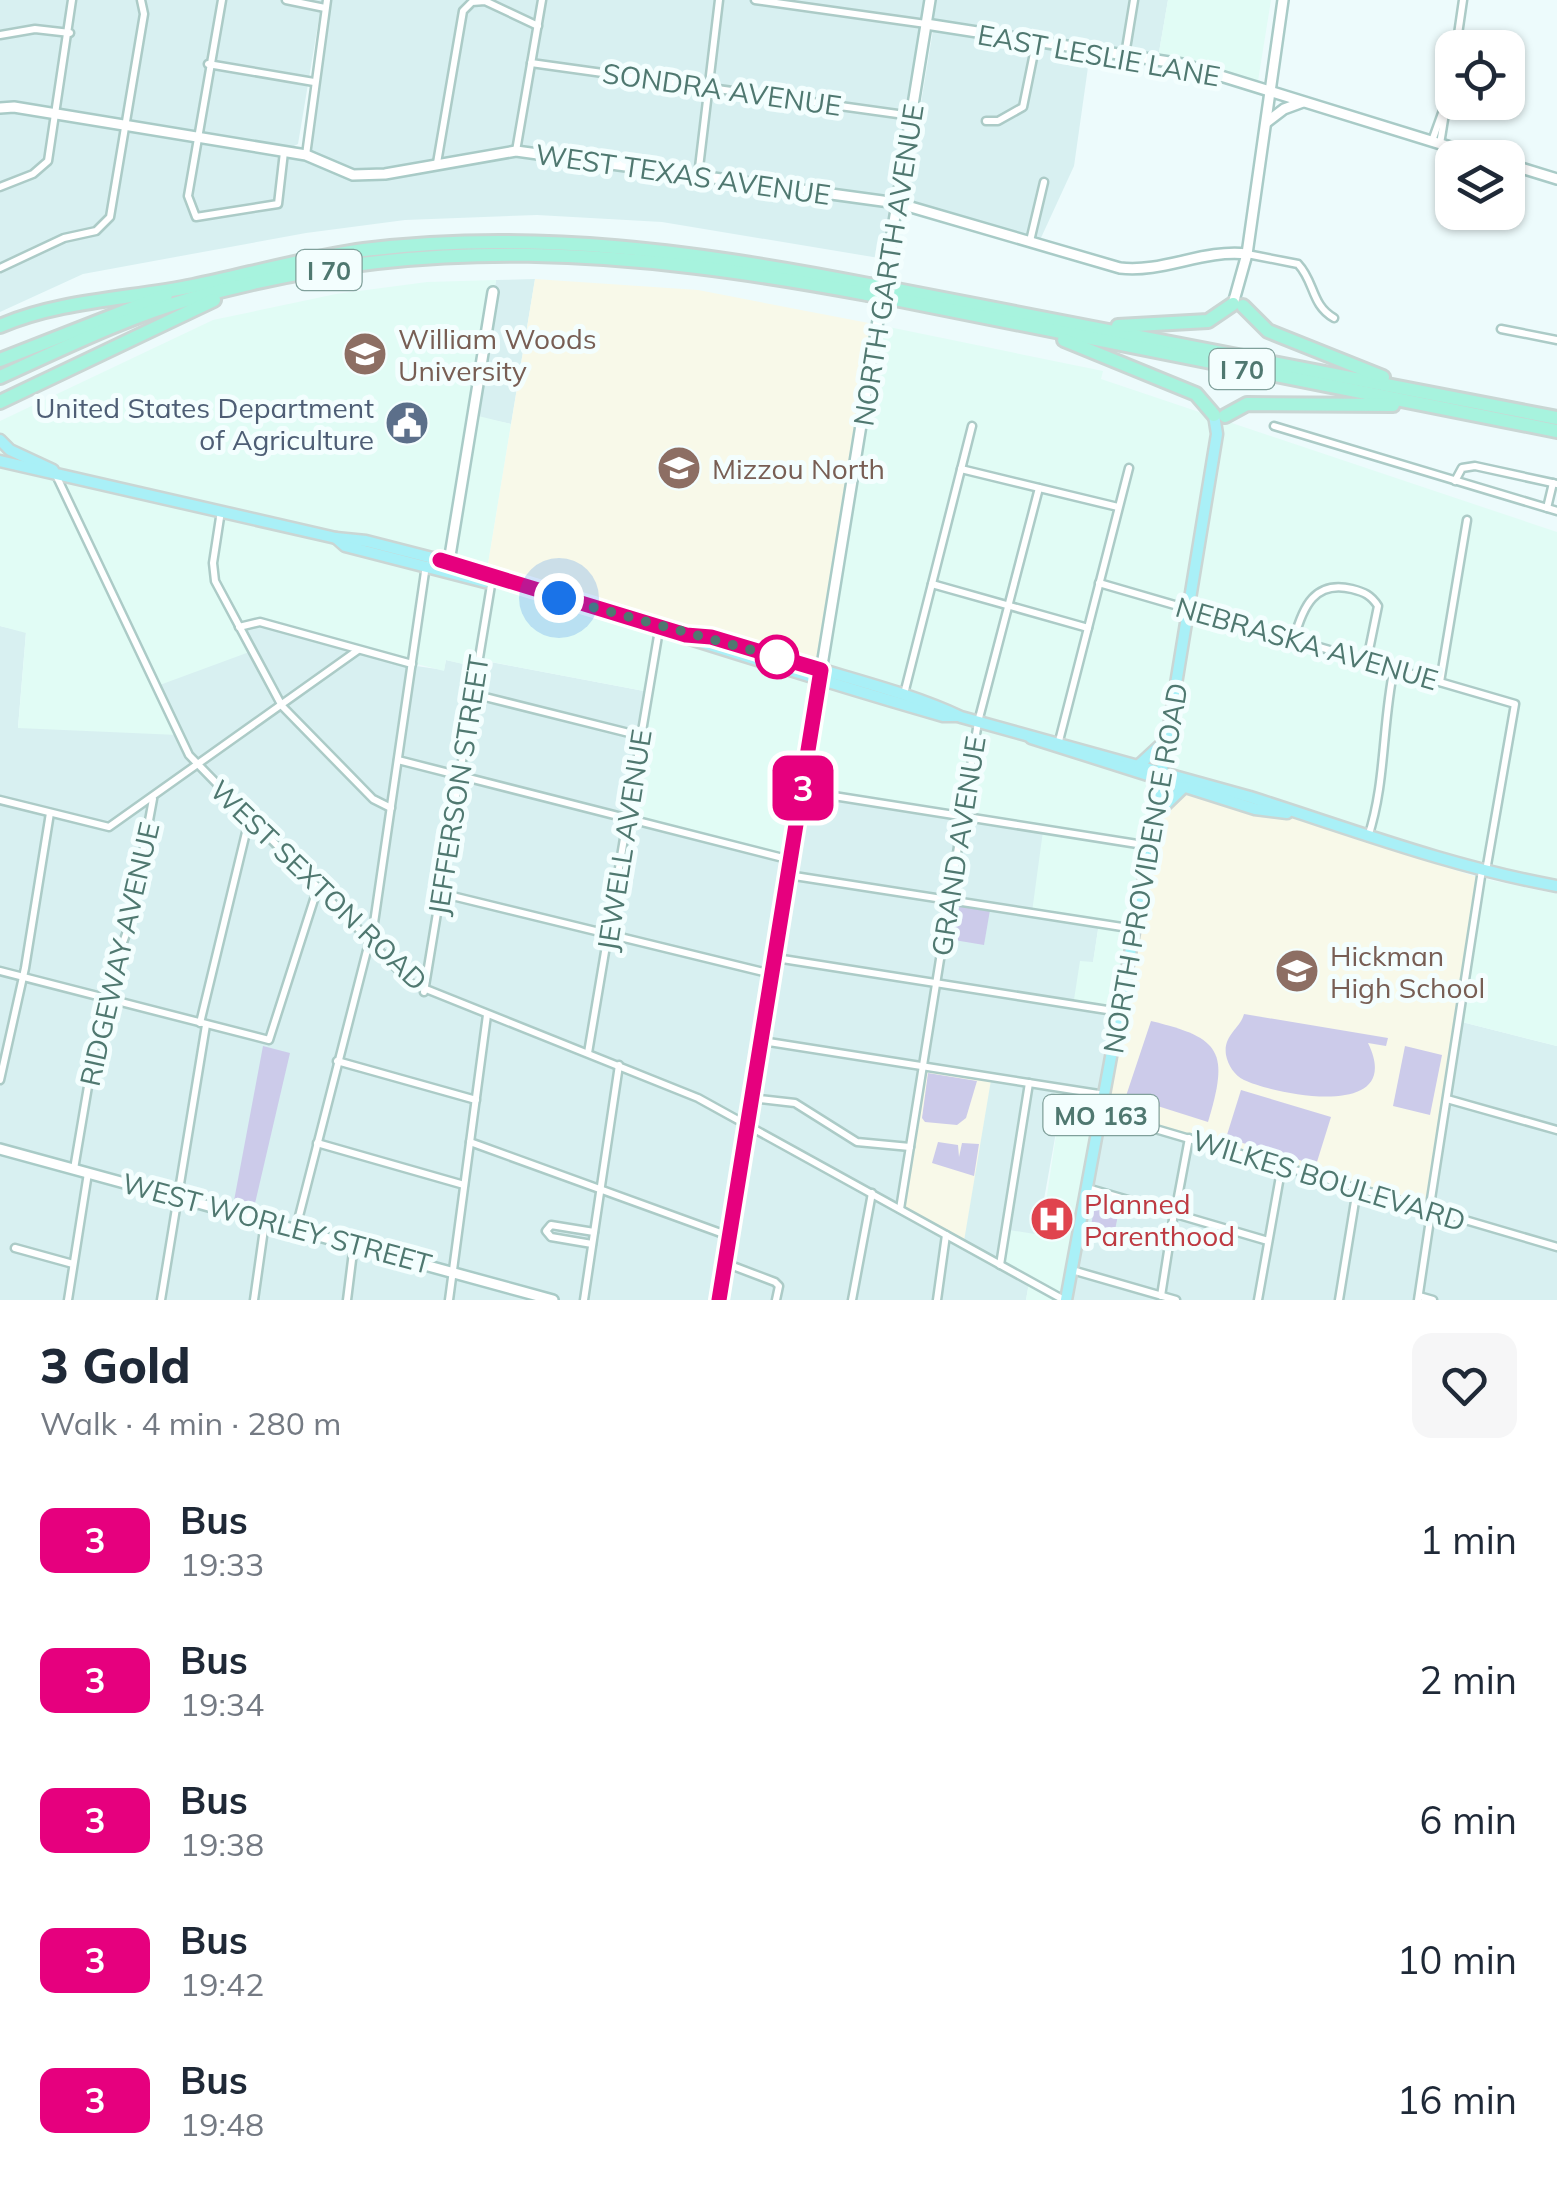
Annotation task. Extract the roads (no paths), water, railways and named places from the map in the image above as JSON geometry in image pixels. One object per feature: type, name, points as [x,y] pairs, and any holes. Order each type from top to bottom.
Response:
[{"type":"highway","name":"I 70","points":[[0,360],[192,286],[362,250],[466,242],[659,249],[1557,431]]},
{"type":"highway","name":"I 70","points":[[0,378],[141,317],[255,284],[357,265],[531,252],[676,262],[868,289]]},
{"type":"highway","points":[[0,402],[207,302],[255,284]]},
{"type":"highway","points":[[0,326],[95,301],[192,286]]},
{"type":"highway","name":"I 70","points":[[896,295],[1056,320],[1557,418]]},
{"type":"highway","points":[[1056,320],[1164,326],[1208,321],[1238,305],[1268,331],[1423,392]]},
{"type":"highway","points":[[1034,328],[1196,394],[1220,416],[1246,404],[1378,404],[1450,410]]},
{"type":"main road","name":"NORTH PROVIDENCE ROAD","points":[[1065,1300],[1136,929],[1220,416]]},
{"type":"main road","points":[[0,440],[9,450],[53,470],[449,567],[485,582],[492,579],[686,635],[705,646],[903,695],[978,722],[1139,765],[1184,787],[1255,809],[1288,813],[1484,870],[1557,886]]},
{"type":"main road","points":[[0,461],[42,472],[53,470]]},
{"type":"main road","points":[[336,538],[345,546],[449,567]]},
{"type":"main road","points":[[820,675],[943,716],[958,716]]},
{"type":"main road","points":[[1028,736],[1044,745],[1272,804],[1288,813]]},
{"type":"main road","points":[[1139,765],[1166,739]]},
{"type":"main road","points":[[1154,816],[1184,787]]},
{"type":"street","points":[[0,187],[42,170],[56,113],[72,0]]},
{"type":"street","points":[[0,268],[64,238],[104,227],[110,217],[144,14],[141,0]]},
{"type":"street","points":[[222,0],[188,196],[196,217],[278,204],[284,152]]},
{"type":"street","points":[[286,0],[326,4],[306,155]]},
{"type":"street","points":[[516,151],[542,0]]},
{"type":"street","points":[[698,176],[718,0]]},
{"type":"street","points":[[755,0],[926,24]]},
{"type":"street","name":"NORTH GARTH AVENUE","points":[[719,1300],[930,0]]},
{"type":"street","points":[[1125,55],[1134,0]]},
{"type":"street","points":[[1238,305],[1283,0]]},
{"type":"street","points":[[1459,30],[1464,0]]},
{"type":"street","points":[[437,163],[463,11],[472,2],[485,1],[538,26]]},
{"type":"street","name":"EAST LESLIE LANE","points":[[926,24],[1204,69],[1435,142]]},
{"type":"street","points":[[0,35],[35,29],[70,33]]},
{"type":"street","points":[[986,122],[998,121],[1026,102],[1036,43]]},
{"type":"street","name":"SONDRA AVENUE","points":[[531,63],[913,116]]},
{"type":"street","points":[[208,64],[314,82]]},
{"type":"street","points":[[1267,122],[1284,108],[1303,102]]},
{"type":"street","name":"WEST TEXAS AVENUE","points":[[0,108],[56,113],[306,155],[340,171],[368,176],[516,151],[897,203],[1130,269],[1203,253],[1247,254]]},
{"type":"street","points":[[1525,169],[1557,178]]},
{"type":"street","points":[[1030,240],[1044,182]]},
{"type":"street","points":[[1247,254],[1298,264],[1309,279],[1317,305],[1334,318]]},
{"type":"street","points":[[449,567],[493,292]]},
{"type":"street","points":[[1502,328],[1557,340]]},
{"type":"street","points":[[903,695],[972,426]]},
{"type":"street","points":[[1274,426],[1557,511]]},
{"type":"street","points":[[1455,481],[1462,468],[1475,466],[1555,484],[1547,508]]},
{"type":"street","points":[[1059,741],[1128,468]]},
{"type":"street","points":[[961,469],[1118,507]]},
{"type":"street","name":"WEST SEXTON ROAD","points":[[53,470],[198,766],[424,992],[619,1065],[748,1124],[1065,1300]]},
{"type":"street","name":"GRAND AVENUE","points":[[900,1209],[978,722],[1039,488]]},
{"type":"street","points":[[221,510],[212,563],[214,581],[282,706],[373,799],[391,808]]},
{"type":"street","points":[[1440,682],[1467,520]]},
{"type":"street","points":[[296,1228],[374,922],[426,565]]},
{"type":"street","name":"JEFFERSON STREET","points":[[424,992],[492,579]]},
{"type":"street","name":"NEBRASKA AVENUE","points":[[1100,583],[1514,704],[1484,870]]},
{"type":"street","points":[[932,584],[1088,628]]},
{"type":"street","points":[[1294,638],[1300,616],[1322,588],[1334,585],[1363,592],[1378,606],[1367,660]]},
{"type":"street","points":[[239,627],[260,622],[412,664]]},
{"type":"street","name":"JEWELL AVENUE","points":[[588,1053],[659,627]]},
{"type":"street","points":[[0,800],[109,828],[358,650]]},
{"type":"street","points":[[1368,837],[1378,809],[1384,714],[1394,668]]},
{"type":"street","points":[[473,694],[641,736]]},
{"type":"street","points":[[398,760],[791,860]]},
{"type":"street","points":[[802,791],[1150,846]]},
{"type":"street","name":"RIDGEWAY AVENUE","points":[[74,1169],[104,998],[130,923],[153,798]]},
{"type":"street","points":[[0,1080],[50,813]]},
{"type":"street","points":[[161,1300],[203,1024],[250,819]]},
{"type":"street","points":[[1432,1300],[1418,1298],[1484,870]]},
{"type":"street","points":[[788,875],[1136,929]]},
{"type":"street","points":[[0,971],[268,1040],[318,888]]},
{"type":"street","points":[[440,893],[773,975]]},
{"type":"street","points":[[776,958],[1121,1012]]},
{"type":"street","points":[[450,1300],[487,1015]]},
{"type":"street","points":[[762,1041],[1105,1095]]},
{"type":"street","points":[[337,1061],[476,1100]]},
{"type":"street","points":[[584,1300],[619,1065]]},
{"type":"street","points":[[1000,1265],[1029,1083]]},
{"type":"street","points":[[752,1098],[795,1103],[857,1142],[910,1147]]},
{"type":"street","points":[[1446,1099],[1557,1130]]},
{"type":"street","name":"WILKES BOULEVARD","points":[[1102,1113],[1557,1247]]},
{"type":"street","points":[[1161,1298],[1189,1138]]},
{"type":"street","points":[[470,1142],[729,1236]]},
{"type":"street","points":[[317,1143],[464,1185]]},
{"type":"street","name":"WEST WORLEY STREET","points":[[0,1149],[553,1300]]},
{"type":"street","points":[[1258,1300],[1282,1166]]},
{"type":"street","points":[[68,1300],[88,1172]]},
{"type":"street","points":[[1086,1188],[1268,1241]]},
{"type":"street","points":[[1339,1300],[1357,1189]]},
{"type":"street","points":[[852,1300],[872,1193]]},
{"type":"street","points":[[254,1300],[265,1220]]},
{"type":"street","points":[[592,1244],[551,1238],[546,1231],[554,1225],[594,1232]]},
{"type":"street","points":[[936,1300],[946,1235]]},
{"type":"street","points":[[346,1300],[354,1244]]},
{"type":"street","points":[[15,1248],[73,1264]]},
{"type":"street","points":[[725,1264],[774,1282],[778,1286],[776,1300]]},
{"type":"street","points":[[1071,1269],[1176,1300]]},
{"type":"place","name":"William Woods University","points":[[365,354]]},
{"type":"place","name":"United States Department of Agriculture","points":[[407,423]]},
{"type":"place","name":"Mizzou North","points":[[679,468]]},
{"type":"place","name":"Hickman High School","points":[[1297,971]]},
{"type":"place","name":"Planned Parenthood","points":[[1052,1219]]}]
